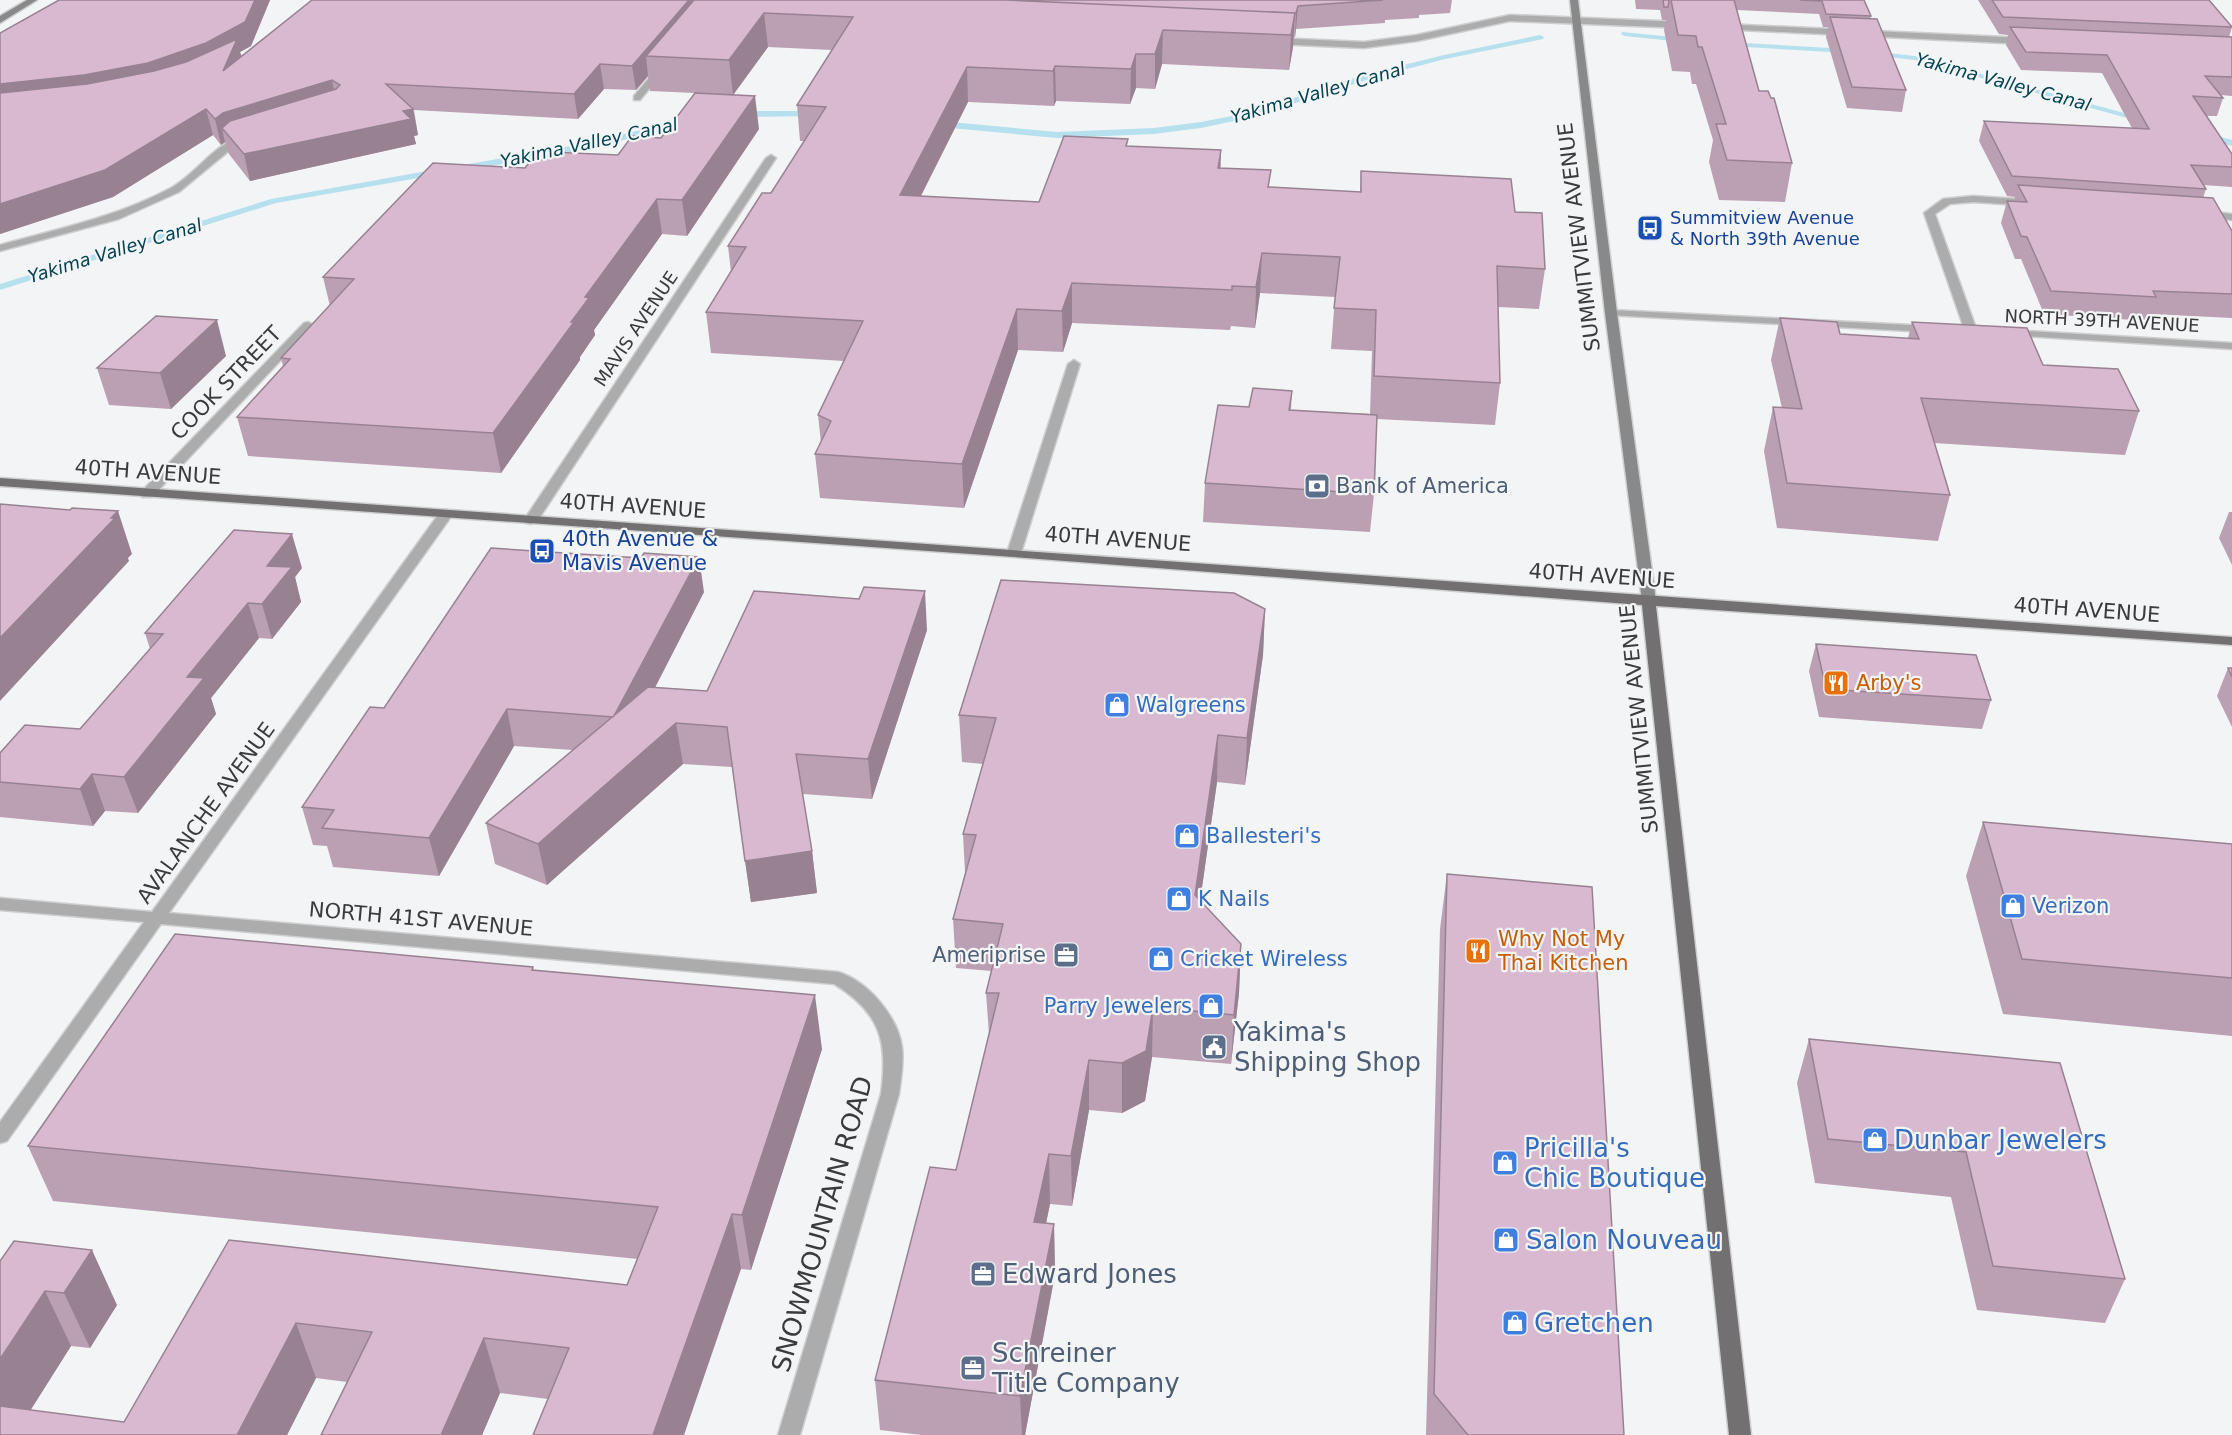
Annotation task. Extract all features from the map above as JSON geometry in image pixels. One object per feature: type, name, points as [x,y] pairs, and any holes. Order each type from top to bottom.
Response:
[{"type":"main road","points":[[0,20],[33,0]]},
{"type":"main road","name":"SUMMITVIEW AVENUE","points":[[1574,0],[1611,313],[1649,601],[1740,1435]]},
{"type":"main road","name":"40TH AVENUE","points":[[0,482],[2232,641]]},
{"type":"street","points":[[1268,40],[1364,45],[1417,38],[1510,18],[1695,26]]},
{"type":"street","points":[[1707,26],[2041,41]]},
{"type":"street","points":[[637,98],[668,61]]},
{"type":"street","points":[[0,248],[114,217],[135,208],[175,190],[233,142],[250,136]]},
{"type":"street","name":"MAVIS AVENUE","points":[[531,520],[771,158]]},
{"type":"street","name":"NORTH 39TH AVENUE","points":[[2045,203],[1956,200],[1947,201],[1929,213],[1977,331],[2232,346]]},
{"type":"street","points":[[2188,213],[2232,217]]},
{"type":"street","points":[[1611,313],[1938,329]]},
{"type":"street","name":"COOK STREET","points":[[147,494],[308,325]]},
{"type":"street","points":[[1014,553],[1074,364]]},
{"type":"street","name":"AVALANCHE AVENUE","points":[[0,1136],[446,514]]},
{"type":"street","name":"NORTH 41ST AVENUE","points":[[0,904],[838,978]]},
{"type":"street","name":"SNOWMOUNTAIN ROAD","points":[[789,1435],[874,1152],[890,1094],[894,1062],[891,1032],[885,1020],[857,989],[838,978]]},
{"type":"building","points":[[59,0],[255,0],[245,22],[206,43],[148,63],[84,75],[0,84],[0,33]]},
{"type":"building","points":[[312,0],[689,0],[632,66],[600,64],[574,94],[386,84],[413,109],[403,111],[411,119],[244,154],[222,128],[230,121],[336,89],[340,85],[332,80],[223,113],[215,119],[206,109],[105,170],[0,204],[0,93],[87,84],[154,71],[186,62],[237,39],[223,71]]},
{"type":"building","points":[[694,0],[1006,0],[1295,13],[1291,35],[1163,30],[1155,54],[1136,54],[1131,69],[1055,66],[1053,71],[967,67],[900,195],[1039,202],[1064,136],[1128,139],[1126,146],[1221,150],[1218,168],[1271,170],[1268,187],[1361,192],[1361,171],[1511,179],[1515,212],[1542,213],[1545,269],[1497,266],[1500,383],[1374,376],[1376,310],[1334,308],[1340,257],[1262,253],[1256,287],[1232,286],[1232,290],[1072,283],[1062,311],[1017,309],[962,464],[815,454],[831,421],[818,415],[863,321],[706,312],[746,247],[728,246],[762,193],[771,193],[826,107],[797,105],[853,17],[764,13],[729,60],[646,56]]},
{"type":"building","points":[[1006,0],[1383,0],[1298,6],[1296,13]]},
{"type":"building","points":[[1663,0],[1669,0],[1668,7],[1664,7]]},
{"type":"building","points":[[1671,0],[1734,0],[1759,91],[1768,91],[1771,98],[1774,98],[1792,163],[1727,160],[1716,124],[1726,124],[1702,47],[1698,47],[1696,36],[1678,35]]},
{"type":"building","points":[[1800,0],[1864,0],[1871,16],[1826,14],[1822,1]]},
{"type":"building","points":[[1992,0],[2209,0],[2232,27],[2003,17]]},
{"type":"building","points":[[1830,17],[1877,19],[1906,90],[1852,87]]},
{"type":"building","points":[[2010,27],[2232,37],[2232,77],[2205,76],[2223,98],[2193,96],[2232,154],[2232,167],[2191,165],[2206,189],[2012,176],[1984,121],[2149,129],[2107,55],[2026,52]]},
{"type":"building","points":[[695,93],[755,96],[682,200],[657,199],[585,297],[589,298],[571,322],[574,322],[493,433],[237,417],[290,359],[281,358],[354,279],[323,277],[433,163],[525,168],[532,159],[544,160],[551,152],[618,155],[632,136],[661,138]]},
{"type":"building","points":[[2018,185],[2213,198],[2232,231],[2232,294],[2153,291],[2156,297],[2051,291],[2027,237],[2021,236],[2007,201],[2027,202]]},
{"type":"building","points":[[156,316],[217,320],[160,373],[97,368]]},
{"type":"building","points":[[1780,318],[1837,322],[1840,334],[1919,339],[1912,322],[2027,328],[2043,365],[2118,369],[2139,411],[1921,398],[1950,495],[1787,483],[1773,407],[1802,409]]},
{"type":"building","points":[[1253,388],[1292,391],[1289,410],[1377,415],[1374,494],[1205,483],[1218,405],[1249,407]]},
{"type":"building","points":[[0,504],[70,510],[72,508],[118,511],[111,518],[115,518],[0,638]]},
{"type":"building","points":[[234,530],[292,534],[267,566],[292,567],[262,604],[248,603],[187,677],[204,678],[124,777],[92,774],[80,789],[0,782],[0,753],[25,725],[80,729],[163,634],[145,633]]},
{"type":"building","points":[[491,548],[641,558],[644,553],[699,557],[613,717],[507,709],[429,838],[322,828],[334,810],[302,807],[370,707],[384,708]]},
{"type":"building","points":[[1001,580],[1234,593],[1265,609],[1247,738],[1218,735],[1195,895],[1241,944],[1234,1015],[1153,1007],[1146,1051],[1122,1063],[1089,1060],[1071,1156],[1049,1154],[1034,1222],[1054,1224],[1020,1396],[875,1380],[930,1167],[956,1170],[999,993],[986,993],[1003,924],[953,919],[976,835],[963,834],[996,718],[959,715]]},
{"type":"building","points":[[864,587],[925,591],[868,759],[796,754],[812,851],[745,861],[727,727],[676,723],[538,844],[486,823],[648,687],[707,691],[754,591],[859,599]]},
{"type":"building","points":[[1816,644],[1976,655],[1991,700],[1826,689]]},
{"type":"building","points":[[1983,822],[2232,844],[2232,978],[2022,959]]},
{"type":"building","points":[[1447,874],[1592,887],[1624,1435],[1468,1435],[1434,1394]]},
{"type":"building","points":[[175,934],[533,967],[532,970],[815,995],[742,1215],[732,1214],[653,1435],[533,1435],[569,1348],[484,1338],[441,1435],[321,1435],[372,1332],[296,1323],[237,1435],[0,1435],[0,1406],[124,1422],[229,1240],[627,1285],[658,1207],[28,1146]]},
{"type":"building","points":[[1809,1039],[2060,1063],[2125,1279],[1993,1266],[1966,1152],[1828,1139]]},
{"type":"building","points":[[14,1241],[92,1250],[64,1293],[45,1291],[0,1359],[0,1261]]},
{"type":"waterway","name":"Yakima Valley Canal","points":[[1625,34],[1683,40]]},
{"type":"waterway","name":"Yakima Valley Canal","points":[[940,124],[1057,135],[1154,131],[1201,125],[1249,115],[1370,76],[1444,57],[1540,37]]},
{"type":"waterway","name":"Yakima Valley Canal","points":[[1729,44],[1848,51]]},
{"type":"waterway","name":"Yakima Valley Canal","points":[[1873,53],[1915,58],[2142,119]]},
{"type":"waterway","name":"Yakima Valley Canal","points":[[739,114],[816,114]]},
{"type":"waterway","name":"Yakima Valley Canal","points":[[463,168],[588,146],[688,121]]},
{"type":"waterway","name":"Yakima Valley Canal","points":[[2207,136],[2232,143]]},
{"type":"waterway","name":"Yakima Valley Canal","points":[[0,287],[274,201],[438,172]]},
{"type":"place","name":"Summitview Avenue & North 39th Avenue","points":[[1650,228]]},
{"type":"place","name":"Bank of America","points":[[1317,486]]},
{"type":"place","name":"40th Avenue & Mavis Avenue","points":[[542,551]]},
{"type":"place","name":"Arby's","points":[[1836,683]]},
{"type":"place","name":"Walgreens","points":[[1117,705]]},
{"type":"place","name":"Ballesteri's","points":[[1187,836]]},
{"type":"place","name":"K Nails","points":[[1179,899]]},
{"type":"place","name":"Verizon","points":[[2013,906]]},
{"type":"place","name":"Why Not My Thai Kitchen","points":[[1478,951]]},
{"type":"place","name":"Ameriprise","points":[[1066,955]]},
{"type":"place","name":"Cricket Wireless","points":[[1161,959]]},
{"type":"place","name":"Parry Jewelers","points":[[1211,1006]]},
{"type":"place","name":"Yakima's Shipping Shop","points":[[1214,1047]]},
{"type":"place","name":"Dunbar Jewelers","points":[[1875,1140]]},
{"type":"place","name":"Pricilla's Chic Boutique","points":[[1505,1163]]},
{"type":"place","name":"Salon Nouveau","points":[[1506,1240]]},
{"type":"place","name":"Edward Jones","points":[[983,1274]]},
{"type":"place","name":"Gretchen","points":[[1515,1323]]},
{"type":"place","name":"Schreiner Title Company","points":[[973,1368]]}]
